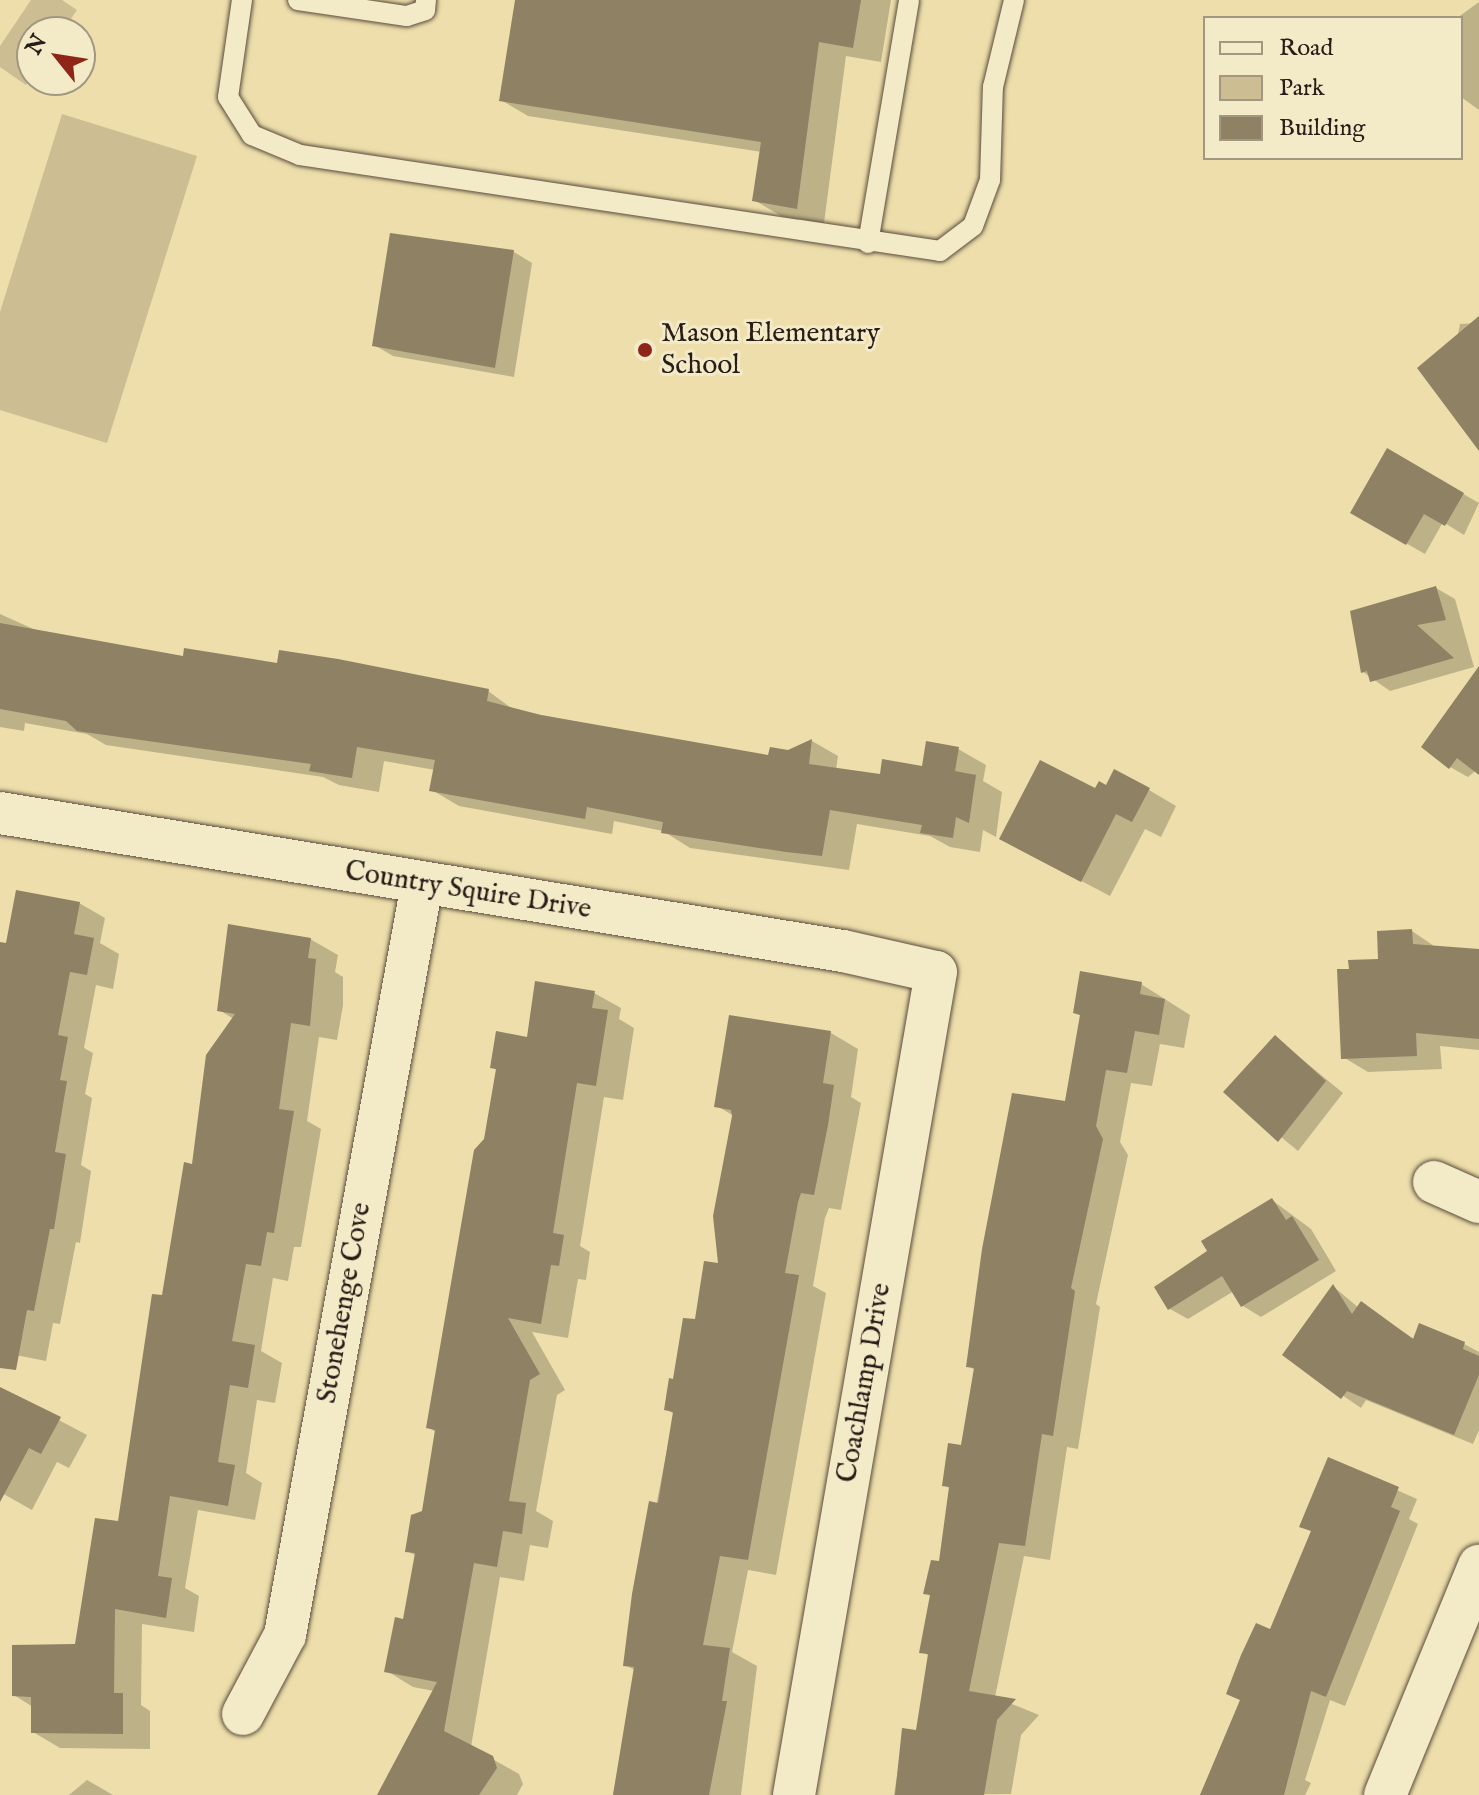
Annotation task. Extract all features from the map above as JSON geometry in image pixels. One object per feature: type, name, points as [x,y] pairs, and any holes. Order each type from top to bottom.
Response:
[{"type":"street","name":"Country Squire Drive","points":[[0,813],[843,951],[936,972]]},
{"type":"street","name":"Stonehenge Cove","points":[[243,1714],[285,1635],[422,884]]},
{"type":"street","name":"Coachlamp Drive","points":[[794,1795],[936,972]]},
{"type":"street","points":[[1434,1182],[1479,1202]]},
{"type":"street","points":[[1385,1795],[1479,1566]]},
{"type":"lane","points":[[242,0],[228,97],[252,135],[300,155],[868,243],[940,251],[973,226],[990,180],[993,87],[1014,0]]},
{"type":"lane","points":[[298,0],[407,16],[425,10],[426,0]]},
{"type":"lane","points":[[868,243],[909,0]]},
{"type":"green space","points":[[31,0],[62,0],[77,10],[73,16],[20,16]]},
{"type":"green space","points":[[16,22],[16,78],[0,67],[0,46]]},
{"type":"green space","points":[[62,114],[197,156],[107,443],[0,410],[0,312]]},
{"type":"building","points":[[515,0],[861,0],[853,48],[819,42],[797,209],[752,201],[761,142],[499,101]]},
{"type":"building","points":[[390,233],[514,250],[495,368],[372,346]]},
{"type":"building","points":[[1479,316],[1479,451],[1417,368]]},
{"type":"building","points":[[1387,448],[1464,493],[1445,526],[1424,514],[1406,545],[1350,513]]},
{"type":"building","points":[[1436,586],[1446,620],[1417,625],[1454,658],[1370,682],[1367,671],[1361,673],[1350,611]]},
{"type":"building","points":[[0,623],[183,656],[184,648],[277,663],[279,650],[338,659],[489,689],[487,701],[541,715],[768,755],[770,747],[788,750],[812,739],[809,764],[880,774],[882,759],[922,766],[926,741],[959,747],[955,771],[976,775],[969,823],[956,817],[953,838],[920,833],[922,825],[830,810],[822,856],[661,833],[663,822],[587,807],[585,819],[429,791],[435,760],[357,747],[352,778],[309,771],[311,764],[77,731],[66,721],[0,709]]},
{"type":"building","points":[[1479,666],[1479,775],[1457,758],[1449,769],[1421,747]]},
{"type":"building","points":[[1040,760],[1095,788],[1099,781],[1106,785],[1114,769],[1150,788],[1132,822],[1116,814],[1081,882],[999,839]]},
{"type":"building","points":[[16,890],[80,902],[74,934],[94,938],[87,975],[70,972],[58,1035],[68,1037],[60,1080],[67,1081],[55,1152],[66,1154],[54,1229],[50,1229],[34,1311],[27,1310],[16,1370],[0,1368],[0,942],[6,943]]},
{"type":"building","points":[[228,924],[311,938],[308,958],[316,959],[310,1026],[291,1023],[279,1109],[294,1111],[274,1233],[267,1232],[261,1266],[246,1264],[232,1341],[255,1345],[248,1388],[230,1385],[218,1462],[235,1465],[228,1506],[170,1496],[158,1576],[172,1578],[166,1618],[115,1609],[114,1693],[123,1693],[123,1734],[31,1733],[31,1697],[12,1696],[12,1645],[75,1644],[95,1518],[118,1521],[152,1294],[162,1295],[184,1162],[192,1164],[206,1055],[235,1014],[217,1011]]},
{"type":"building","points":[[1412,929],[1413,944],[1479,949],[1479,1039],[1416,1033],[1417,1056],[1341,1059],[1337,969],[1349,969],[1348,960],[1378,959],[1377,931]]},
{"type":"building","points":[[1080,971],[1142,982],[1140,994],[1165,999],[1159,1035],[1135,1031],[1127,1073],[1106,1070],[1096,1126],[1103,1139],[1071,1288],[1075,1291],[1053,1436],[1042,1434],[1025,1546],[999,1543],[969,1691],[1016,1699],[997,1720],[984,1795],[895,1795],[902,1728],[916,1730],[928,1654],[919,1653],[930,1595],[923,1594],[931,1560],[939,1561],[949,1487],[942,1486],[948,1443],[961,1445],[974,1368],[966,1367],[982,1249],[1012,1093],[1065,1101],[1080,1015],[1073,1013]]},
{"type":"building","points":[[535,981],[595,991],[592,1008],[608,1010],[596,1086],[577,1083],[553,1233],[564,1235],[559,1266],[551,1265],[541,1324],[508,1318],[540,1374],[530,1380],[509,1501],[526,1503],[522,1534],[503,1531],[497,1567],[474,1563],[444,1731],[493,1756],[497,1768],[479,1795],[377,1795],[437,1682],[384,1672],[395,1617],[403,1619],[415,1553],[405,1552],[411,1515],[422,1511],[435,1430],[426,1428],[474,1150],[484,1139],[496,1069],[490,1068],[496,1031],[527,1037]]},
{"type":"building","points":[[729,1015],[831,1031],[823,1083],[834,1085],[814,1195],[801,1193],[785,1273],[799,1275],[748,1560],[720,1556],[703,1645],[730,1648],[722,1701],[727,1701],[709,1795],[613,1795],[634,1667],[623,1666],[632,1594],[649,1501],[658,1503],[673,1412],[664,1410],[669,1378],[673,1379],[683,1318],[695,1319],[704,1261],[718,1263],[713,1216],[732,1116],[731,1110],[714,1107]]},
{"type":"building","points":[[1275,1035],[1326,1081],[1278,1142],[1223,1092]]},
{"type":"building","points":[[1272,1198],[1286,1220],[1292,1216],[1319,1260],[1241,1307],[1222,1276],[1168,1310],[1154,1287],[1207,1251],[1201,1241]]},
{"type":"building","points":[[1333,1284],[1352,1314],[1361,1301],[1413,1339],[1419,1323],[1465,1342],[1463,1349],[1479,1356],[1479,1375],[1454,1435],[1347,1391],[1341,1399],[1282,1355]]},
{"type":"building","points":[[0,1387],[61,1417],[41,1454],[29,1448],[0,1502]]},
{"type":"building","points":[[1328,1457],[1399,1487],[1391,1507],[1400,1511],[1326,1697],[1311,1691],[1284,1795],[1200,1795],[1240,1700],[1226,1694],[1256,1623],[1270,1629],[1311,1531],[1299,1527]]},
{"type":"place","name":"Mason Elementary School","points":[[645,350]]}]
